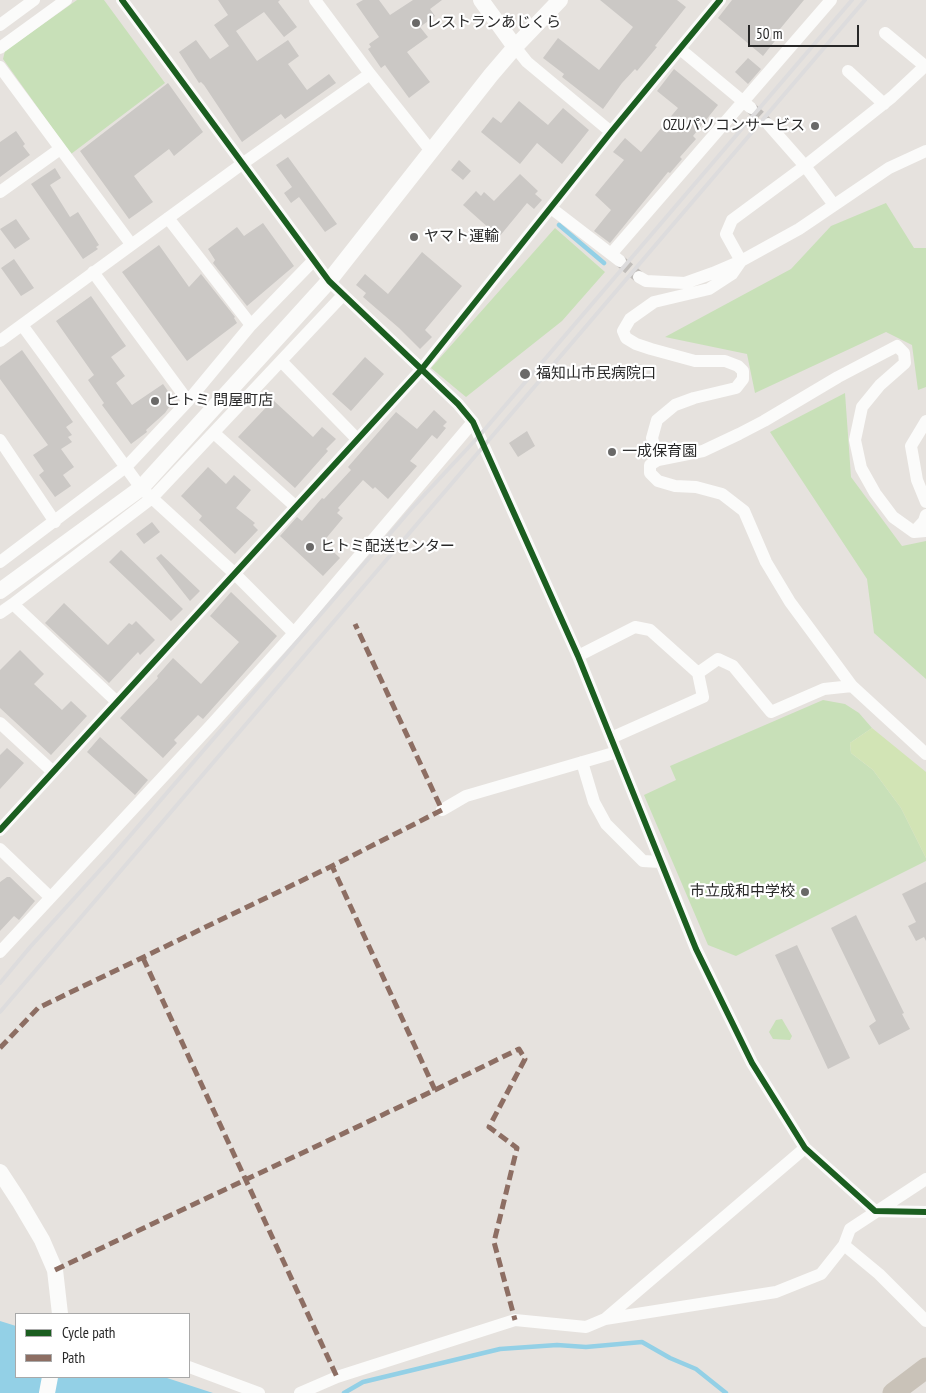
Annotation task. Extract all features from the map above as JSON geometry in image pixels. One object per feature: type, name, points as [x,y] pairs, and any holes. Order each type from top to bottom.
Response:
[{"type":"highway","points":[[893,1393],[926,1368]]},
{"type":"street","points":[[0,24],[34,0]]},
{"type":"street","points":[[0,48],[66,0]]},
{"type":"street","points":[[122,0],[329,281],[458,404],[473,422],[578,656],[696,948],[746,1052],[805,1148],[875,1211],[926,1212]]},
{"type":"street","points":[[315,0],[431,151]]},
{"type":"street","points":[[481,0],[527,62],[611,132]]},
{"type":"street","points":[[0,591],[147,493],[329,281],[515,47],[560,0]]},
{"type":"street","points":[[0,830],[116,701],[421,370],[611,132],[720,0]]},
{"type":"street","points":[[551,208],[616,258],[747,105],[832,0]]},
{"type":"street","points":[[741,261],[726,234],[732,220],[884,104],[925,65],[885,32]]},
{"type":"street","points":[[680,48],[747,105]]},
{"type":"street","points":[[0,67],[131,244]]},
{"type":"street","points":[[848,71],[884,104]]},
{"type":"street","points":[[0,341],[131,244],[370,74]]},
{"type":"street","points":[[768,124],[805,166],[834,205]]},
{"type":"street","points":[[0,192],[60,148]]},
{"type":"street","points":[[639,277],[646,281],[685,283],[741,261],[799,229],[888,168],[926,151]]},
{"type":"street","points":[[168,218],[251,325]]},
{"type":"street","points":[[0,562],[127,466],[188,401],[251,325],[313,261]]},
{"type":"street","points":[[658,460],[652,438],[657,420],[675,405],[694,398],[736,388],[743,379],[743,371],[738,366],[725,361],[694,361],[651,350],[626,338],[623,331],[630,319],[654,302],[709,289],[732,274],[741,261]]},
{"type":"street","points":[[93,272],[188,401]]},
{"type":"street","points":[[0,613],[147,493],[214,433],[343,295]]},
{"type":"street","points":[[22,325],[147,493],[234,573],[294,632]]},
{"type":"street","points":[[926,516],[920,531],[893,518],[875,493],[862,468],[855,440],[862,408],[880,385],[905,363],[904,352],[897,346],[855,367],[764,421],[738,434],[703,450],[658,460],[650,465],[650,473],[658,481],[675,486],[696,487],[722,494],[744,511],[766,562],[790,602],[852,686],[926,754]]},
{"type":"street","points":[[282,361],[357,438]]},
{"type":"street","points":[[926,421],[911,446],[917,480],[926,502]]},
{"type":"street","points":[[0,952],[213,723],[294,632],[473,422]]},
{"type":"street","points":[[214,433],[295,506]]},
{"type":"street","points":[[0,440],[55,522]]},
{"type":"street","points":[[12,604],[116,701]]},
{"type":"street","points":[[578,656],[635,627],[650,630],[698,673],[703,696],[611,738]]},
{"type":"street","points":[[698,673],[718,660],[732,666],[771,712],[824,689],[852,686]]},
{"type":"street","points":[[0,723],[52,772]]},
{"type":"street","points":[[442,810],[466,796],[616,752]]},
{"type":"street","points":[[582,762],[594,802],[606,824],[643,861],[660,862]]},
{"type":"street","points":[[0,849],[50,897]]},
{"type":"street","points":[[605,1319],[805,1148]]},
{"type":"street","points":[[0,1172],[42,1240],[55,1270],[60,1313]]},
{"type":"street","points":[[300,1393],[337,1377],[515,1320],[586,1327],[605,1319],[776,1292],[821,1274],[844,1245],[850,1229],[926,1179]]},
{"type":"street","points":[[844,1245],[879,1274],[926,1321]]},
{"type":"street","points":[[190,1367],[259,1393]]},
{"type":"street","points":[[47,1393],[50,1378]]},
{"type":"green space","points":[[77,0],[104,0],[165,83],[71,154],[3,59],[5,51]]},
{"type":"green space","points":[[886,203],[914,248],[926,248],[926,387],[918,390],[912,345],[886,332],[755,393],[747,354],[665,337],[791,269],[831,226]]},
{"type":"green space","points":[[555,228],[605,272],[562,321],[466,397],[431,368]]},
{"type":"green space","points":[[845,393],[851,477],[902,546],[926,541],[926,679],[874,633],[867,579],[770,432]]},
{"type":"green space","points":[[823,700],[845,704],[859,713],[872,728],[850,743],[851,753],[873,770],[901,808],[926,861],[736,956],[708,945],[644,795],[676,780],[670,766]]},
{"type":"green space","points":[[872,728],[926,772],[926,858],[901,808],[873,770],[851,753],[850,743]]},
{"type":"green space","points":[[782,1019],[792,1036],[790,1040],[773,1039],[769,1032],[776,1020]]},
{"type":"water","points":[[0,1321],[15,1326],[15,1378],[167,1378],[213,1393],[0,1393]]},
{"type":"building","points":[[218,0],[280,0],[278,2],[297,27],[284,37],[264,12],[236,31],[257,61],[288,40],[299,56],[288,64],[307,90],[329,74],[336,83],[285,119],[281,114],[242,142],[204,85],[201,82],[199,83],[179,52],[196,40],[210,59],[229,46],[214,25],[228,15]]},
{"type":"building","points":[[363,0],[379,0],[390,15],[413,0],[442,0],[430,9],[435,16],[420,27],[428,37],[407,52],[430,82],[409,98],[385,65],[381,68],[368,49],[371,47],[369,44],[379,37],[356,4]]},
{"type":"building","points":[[600,0],[677,0],[686,7],[655,46],[657,47],[637,71],[635,69],[622,83],[603,109],[562,77],[564,74],[543,58],[558,38],[599,70],[633,27]]},
{"type":"building","points":[[732,0],[804,0],[775,35],[778,37],[763,56],[718,18]]},
{"type":"building","points":[[748,58],[761,69],[748,84],[735,72]]},
{"type":"building","points":[[674,69],[718,105],[693,136],[696,139],[680,157],[682,159],[670,173],[668,172],[610,243],[594,231],[611,210],[595,195],[624,160],[613,152],[625,138],[641,152],[678,108],[657,91]]},
{"type":"building","points":[[168,83],[203,132],[174,156],[169,149],[134,176],[153,202],[129,219],[80,151]]},
{"type":"building","points":[[519,101],[548,125],[563,108],[589,130],[562,164],[537,143],[520,164],[481,132],[493,117],[501,123]]},
{"type":"building","points":[[16,131],[25,144],[23,146],[30,155],[0,177],[0,142]]},
{"type":"building","points":[[288,157],[337,224],[325,232],[299,197],[291,203],[284,193],[292,187],[276,165]]},
{"type":"building","points":[[459,160],[471,171],[463,180],[451,170]]},
{"type":"building","points":[[55,168],[61,178],[50,185],[70,217],[78,212],[99,245],[96,247],[98,249],[83,259],[31,184]]},
{"type":"building","points":[[520,174],[538,191],[535,194],[542,200],[534,209],[527,203],[499,237],[463,205],[476,191],[481,196],[484,192],[494,201]]},
{"type":"building","points":[[16,219],[30,239],[15,249],[0,229]]},
{"type":"building","points":[[263,223],[294,266],[247,306],[213,263],[215,260],[208,249],[237,227],[244,236]]},
{"type":"building","points":[[159,245],[189,287],[201,274],[235,317],[237,323],[187,361],[122,272]]},
{"type":"building","points":[[422,252],[462,286],[425,330],[432,337],[420,349],[363,297],[366,293],[356,285],[365,274],[388,294]]},
{"type":"building","points":[[14,259],[34,288],[21,296],[1,268]]},
{"type":"building","points":[[91,296],[126,346],[111,357],[125,376],[116,383],[132,405],[163,384],[174,400],[165,413],[146,430],[147,432],[131,444],[102,405],[104,403],[88,380],[94,375],[56,321]]},
{"type":"building","points":[[22,350],[73,422],[66,427],[72,435],[68,437],[72,442],[61,449],[74,467],[63,475],[71,486],[55,497],[39,475],[44,471],[33,455],[48,445],[0,379],[0,366]]},
{"type":"building","points":[[365,357],[384,374],[351,411],[332,394]]},
{"type":"building","points":[[273,400],[313,437],[322,427],[336,439],[326,449],[328,451],[295,488],[238,437]]},
{"type":"building","points":[[434,410],[447,422],[443,426],[446,428],[437,439],[432,435],[410,461],[417,466],[388,499],[375,487],[373,489],[363,480],[338,508],[340,510],[337,513],[343,518],[323,542],[340,558],[323,576],[280,536],[297,517],[302,521],[322,498],[324,499],[351,470],[348,467],[396,412],[417,429]]},
{"type":"building","points":[[527,431],[535,446],[518,457],[509,443]]},
{"type":"building","points":[[208,467],[226,484],[234,475],[251,490],[236,508],[255,523],[253,525],[258,530],[235,554],[199,520],[202,516],[181,496]]},
{"type":"building","points":[[152,522],[160,532],[144,544],[136,534]]},
{"type":"building","points":[[121,550],[183,609],[171,621],[109,562]]},
{"type":"building","points":[[161,554],[200,591],[190,601],[156,558]]},
{"type":"building","points":[[231,592],[277,636],[203,719],[198,715],[174,740],[177,743],[163,758],[120,718],[158,678],[157,676],[173,658],[201,684],[239,642],[210,616]]},
{"type":"building","points":[[64,603],[108,645],[129,623],[132,625],[136,621],[155,640],[140,655],[138,652],[109,683],[45,623]]},
{"type":"building","points":[[20,650],[44,674],[34,684],[62,710],[71,701],[87,716],[51,755],[0,708],[0,670]]},
{"type":"building","points":[[100,737],[148,780],[135,795],[87,752]]},
{"type":"building","points":[[7,748],[24,763],[0,789],[0,755]]},
{"type":"building","points":[[10,877],[35,901],[19,920],[14,916],[0,931],[0,882]]},
{"type":"building","points":[[926,882],[926,941],[924,937],[916,941],[908,926],[916,922],[902,894]]},
{"type":"building","points":[[856,915],[910,1029],[879,1045],[869,1026],[876,1021],[831,928]]},
{"type":"building","points":[[797,945],[850,1058],[828,1069],[775,955]]},
{"type":"waterway","points":[[559,225],[604,263]]},
{"type":"waterway","points":[[344,1393],[363,1382],[500,1349],[557,1345],[586,1347],[642,1342],[670,1358],[696,1369],[726,1393]]},
{"type":"tunnel","points":[[751,108],[768,124]]},
{"type":"tunnel","points":[[620,261],[639,277]]},
{"type":"railway","points":[[0,983],[110,859],[413,507],[480,435],[852,0]]},
{"type":"railway","points":[[0,1012],[865,0]]},
{"type":"marked path","points":[[0,1048],[38,1008],[332,866],[442,810],[355,624]]},
{"type":"marked path","points":[[55,1270],[435,1090],[332,866]]},
{"type":"marked path","points":[[143,958],[337,1377]]},
{"type":"marked path","points":[[435,1090],[519,1049],[525,1059],[489,1127],[517,1148],[494,1242],[515,1320]]},
{"type":"cycle path","points":[[122,0],[329,281],[458,404],[473,422],[578,656],[696,949],[752,1063],[805,1148],[875,1211],[926,1212]]},
{"type":"cycle path","points":[[0,830],[421,370],[611,132],[720,0]]},
{"type":"place","name":"レストランあじくら","points":[[416,23]]},
{"type":"place","name":"OZUパソコンサービス","points":[[815,126]]},
{"type":"place","name":"ヤマト運輸","points":[[414,237]]},
{"type":"place","name":"福知山市民病院口","points":[[525,374]]},
{"type":"place","name":"ヒトミ 問屋町店","points":[[155,401]]},
{"type":"place","name":"一成保育園","points":[[612,452]]},
{"type":"place","name":"ヒトミ配送センター","points":[[310,547]]},
{"type":"place","name":"市立成和中学校","points":[[805,892]]}]
